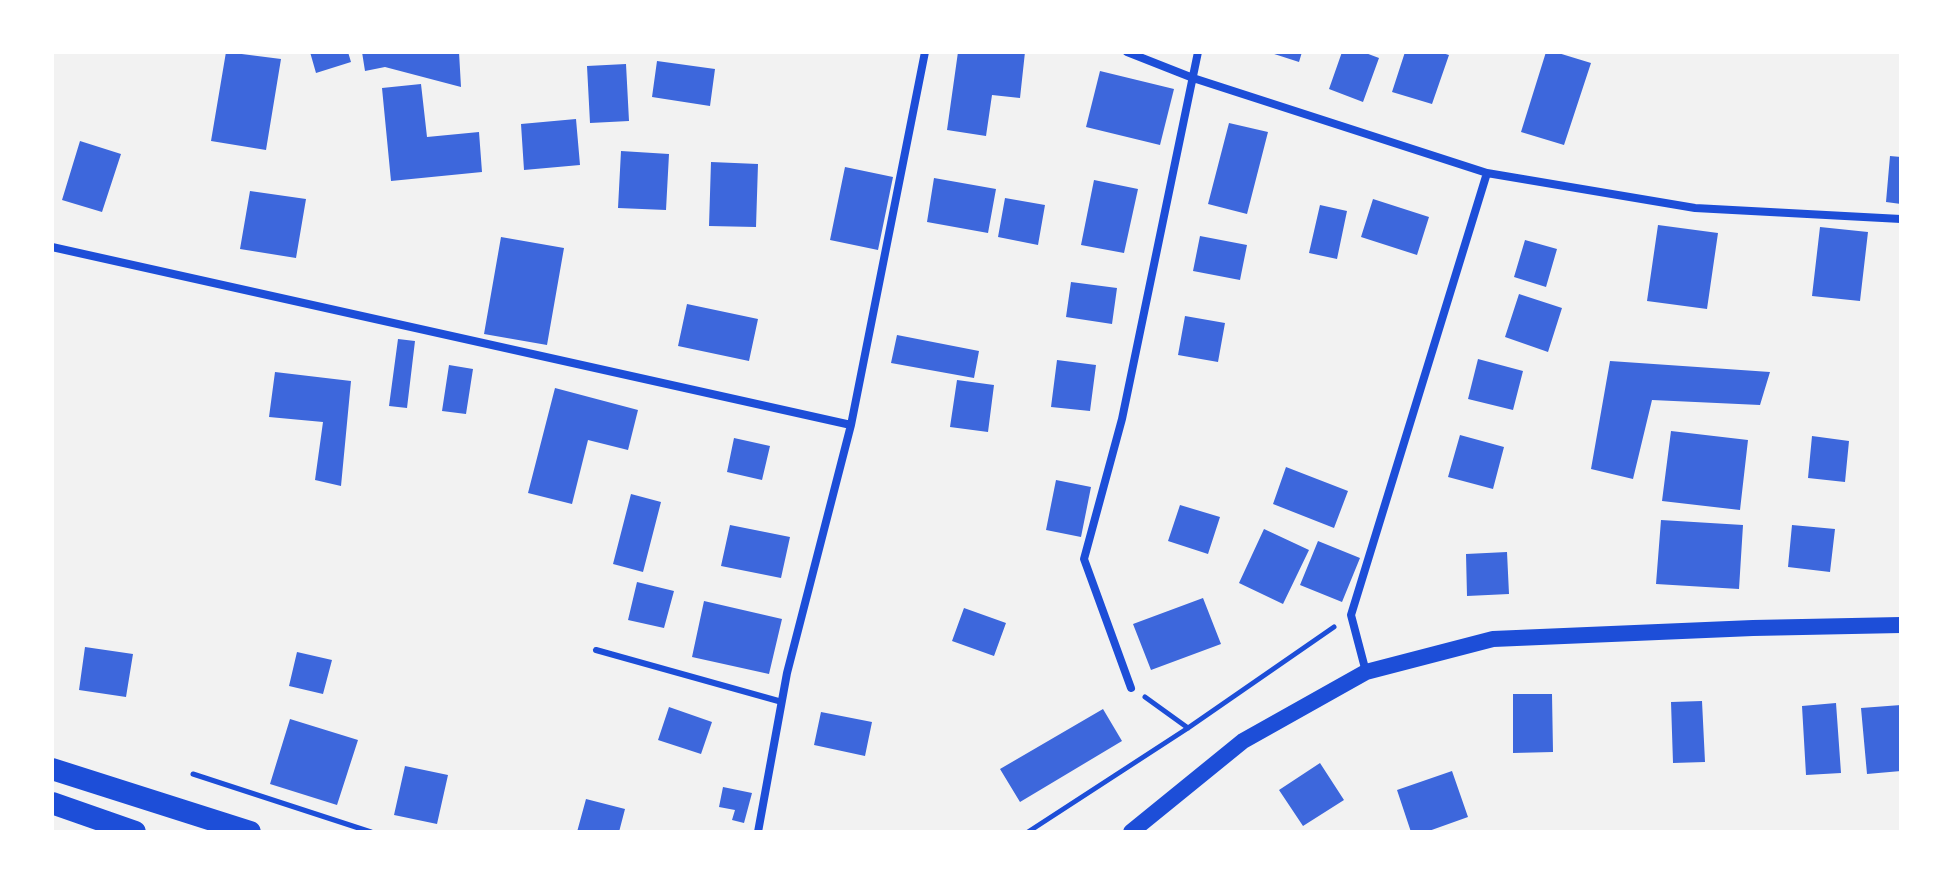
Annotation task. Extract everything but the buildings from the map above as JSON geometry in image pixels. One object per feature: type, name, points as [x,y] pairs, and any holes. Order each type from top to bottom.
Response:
[{"type":"highway","points":[[52,769],[250,832]]},
{"type":"highway","points":[[52,803],[135,832]]},
{"type":"main road","points":[[1131,832],[1243,741],[1366,672],[1493,639],[1901,625]]},
{"type":"street","points":[[758,832],[787,673],[851,425],[925,52]]},
{"type":"street","points":[[1127,52],[1193,78],[1487,173],[1695,208],[1901,219]]},
{"type":"street","points":[[1131,688],[1084,559],[1122,419],[1198,52]]},
{"type":"street","points":[[1366,672],[1351,615],[1487,173]]},
{"type":"street","points":[[52,247],[851,425]]},
{"type":"lane","points":[[596,650],[782,702]]},
{"type":"path","points":[[1028,832],[1188,728],[1351,615]]},
{"type":"path","points":[[1131,688],[1188,728]]},
{"type":"path","points":[[193,774],[371,832]]}]
